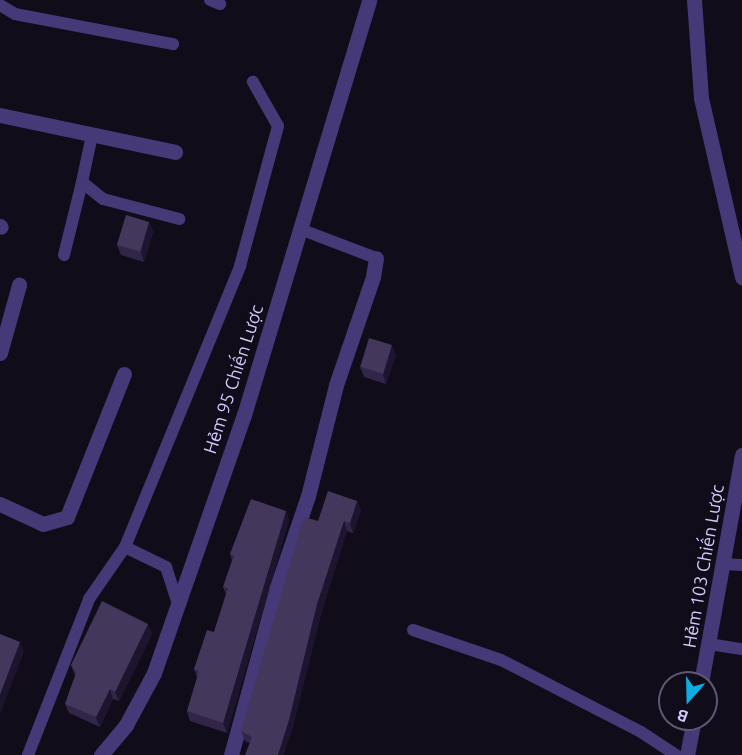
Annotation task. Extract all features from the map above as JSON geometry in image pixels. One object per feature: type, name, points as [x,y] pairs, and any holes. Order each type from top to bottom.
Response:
[{"type":"street","name":"Hẻm 95 Chiến Lược","points":[[101,755],[126,725],[154,673],[244,415],[369,0]]},
{"type":"street","points":[[694,0],[701,98],[742,277]]},
{"type":"street","points":[[0,115],[175,152]]},
{"type":"street","points":[[231,755],[277,587],[308,496],[336,385],[373,277],[376,258]]},
{"type":"street","points":[[0,353],[19,285]]},
{"type":"street","points":[[0,504],[43,524],[67,517],[124,374]]},
{"type":"street","name":"Hẻm 103 Chiến Lược","points":[[703,671],[742,465]]},
{"type":"street","points":[[687,755],[692,731]]},
{"type":"lane","points":[[0,5],[15,14],[174,44]]},
{"type":"lane","points":[[28,755],[88,599],[125,547],[240,266],[278,126],[254,82]]},
{"type":"lane","points":[[64,255],[92,135]]},
{"type":"lane","points":[[82,182],[103,199],[179,219]]},
{"type":"lane","points":[[300,229],[376,258]]},
{"type":"lane","points":[[125,547],[166,567],[178,605]]},
{"type":"lane","points":[[723,564],[742,565]]},
{"type":"lane","points":[[413,630],[501,660],[641,732],[676,755]]},
{"type":"lane","points":[[709,644],[742,649]]},
{"type":"building","points":[[126,215],[149,222],[140,252],[117,245]]},
{"type":"building","points":[[369,338],[392,345],[383,374],[360,367]]},
{"type":"building","points":[[328,491],[357,501],[350,523],[344,521],[317,604],[289,720],[278,755],[245,755],[252,737],[241,731],[304,517],[318,521]]},
{"type":"building","points":[[251,499],[286,511],[223,723],[187,711],[199,671],[194,669],[207,630],[214,632],[228,588],[223,587],[234,556],[230,554]]},
{"type":"building","points":[[102,601],[148,624],[115,692],[110,689],[96,717],[65,704],[76,673],[71,665]]},
{"type":"building","points":[[0,634],[20,642],[0,695]]}]
